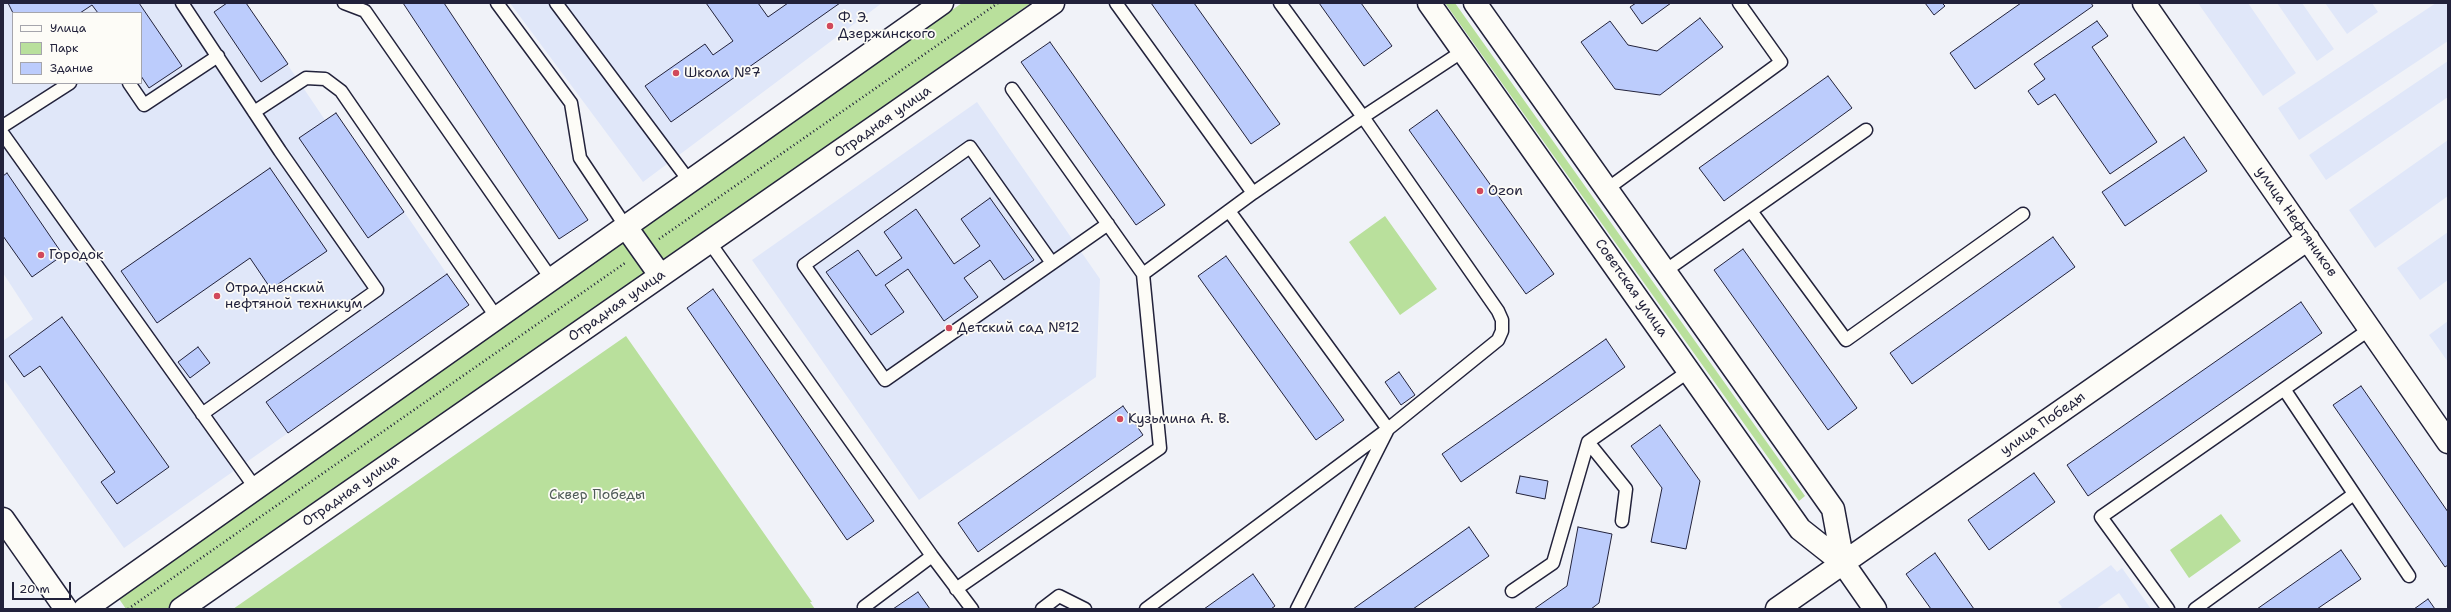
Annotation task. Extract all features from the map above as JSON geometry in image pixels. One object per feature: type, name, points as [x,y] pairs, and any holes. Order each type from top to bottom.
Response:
[{"type":"street","name":"Отрадная улица","points":[[181,609],[660,276],[710,243],[1053,3]]},
{"type":"street","name":"Советская улица","points":[[1429,3],[1800,529],[1844,563],[1875,609]]},
{"type":"street","name":"улица Нефтяников","points":[[2144,3],[2448,442]]},
{"type":"street","name":"Советская улица","points":[[1482,5],[1607,189],[1833,509],[1844,563]]},
{"type":"street","points":[[86,609],[690,182],[928,7]]},
{"type":"street","points":[[626,227],[660,276]]},
{"type":"street","name":"улица Победы","points":[[1777,609],[2308,239]]},
{"type":"street","points":[[3,519],[66,609]]},
{"type":"lane","points":[[182,3],[254,112],[377,290],[202,414]]},
{"type":"lane","points":[[344,3],[368,7],[552,280]]},
{"type":"lane","points":[[497,3],[571,103],[580,158],[626,227]]},
{"type":"lane","points":[[556,3],[690,182]]},
{"type":"lane","points":[[1116,3],[1253,193]]},
{"type":"lane","points":[[1146,609],[1388,429],[1498,340],[1502,331],[1502,320],[1498,311],[1363,117],[1280,3]]},
{"type":"lane","points":[[1607,189],[1781,62],[1739,3]]},
{"type":"lane","points":[[1143,274],[1253,193],[1363,117],[1463,51]]},
{"type":"lane","points":[[130,84],[144,105],[218,56]]},
{"type":"lane","points":[[254,112],[306,78],[325,79],[341,91],[497,318]]},
{"type":"lane","points":[[3,126],[68,84]]},
{"type":"lane","points":[[956,589],[1160,448],[1143,274],[1012,89]]},
{"type":"lane","points":[[1665,271],[1866,130]]},
{"type":"lane","points":[[4,138],[256,489]]},
{"type":"lane","points":[[1052,263],[970,147],[804,265],[885,380],[1108,224]]},
{"type":"lane","points":[[1229,211],[1388,429]]},
{"type":"lane","points":[[1751,211],[1846,340],[2023,214]]},
{"type":"lane","points":[[710,243],[932,556],[972,609]]},
{"type":"lane","points":[[2168,609],[2102,517],[2370,329]]},
{"type":"lane","points":[[1512,591],[1553,563],[1588,442],[1689,371]]},
{"type":"lane","points":[[2284,389],[2409,576]]},
{"type":"lane","points":[[1297,609],[1388,429]]},
{"type":"lane","points":[[1588,442],[1626,489],[1622,521]]},
{"type":"lane","points":[[2195,609],[2354,494]]},
{"type":"lane","points":[[865,609],[864,607],[932,556]]},
{"type":"lane","points":[[1042,609],[1058,596],[1085,609]]},
{"type":"path","points":[[128,609],[998,3]]},
{"type":"shaded area","name":"Отрадненский нефтяной техникум","points":[[3,3],[246,3],[325,120],[336,113],[447,274],[266,402],[288,433],[124,548],[3,378],[3,341],[33,319],[3,273]]},
{"type":"shaded area","name":"Школа №7","points":[[510,3],[882,3],[643,182]]},
{"type":"shaded area","points":[[2198,3],[2248,3],[2296,73],[2263,96]]},
{"type":"shaded area","points":[[2277,3],[2302,3],[2334,49],[2317,61]]},
{"type":"shaded area","points":[[2325,3],[2372,3],[2378,12],[2347,34]]},
{"type":"shaded area","points":[[2436,3],[2448,3],[2448,41],[2299,140],[2278,108]]},
{"type":"shaded area","points":[[2448,61],[2448,97],[2326,180],[2309,155]]},
{"type":"shaded area","name":"Детский сад №12","points":[[977,102],[1100,279],[1096,377],[919,500],[752,260]]},
{"type":"shaded area","points":[[2448,140],[2448,196],[2375,248],[2349,210]]},
{"type":"shaded area","points":[[2448,232],[2448,280],[2420,300],[2397,268]]},
{"type":"shaded area","points":[[2448,321],[2448,362],[2429,335]]},
{"type":"shaded area","points":[[2111,565],[2117,572],[2122,568],[2151,609],[2130,609],[2119,593],[2096,609],[2059,609],[2062,607],[2058,602]]},
{"type":"green space","points":[[962,3],[1031,3],[167,609],[126,609],[117,596]]},
{"type":"green space","points":[[1445,3],[1455,3],[1805,496],[1799,501]]},
{"type":"green space","points":[[1385,216],[1437,289],[1400,315],[1349,242]]},
{"type":"green space","name":"Сквер Победы","points":[[626,336],[812,602],[810,602],[815,609],[233,609]]},
{"type":"green space","points":[[2221,514],[2241,541],[2189,578],[2170,550]]},
{"type":"building","points":[[8,3],[139,3],[182,66],[149,88],[142,78],[142,12],[97,12],[92,5],[82,12],[12,12]]},
{"type":"building","points":[[227,3],[246,3],[288,64],[261,82],[214,12]]},
{"type":"building","points":[[403,3],[444,3],[588,220],[559,239]]},
{"type":"building","points":[[706,3],[758,3],[768,17],[788,3],[840,3],[671,122],[645,86],[705,44],[713,55],[733,41]]},
{"type":"building","points":[[1151,3],[1194,3],[1280,124],[1251,144]]},
{"type":"building","points":[[1319,3],[1361,3],[1392,46],[1364,66]]},
{"type":"building","points":[[1636,3],[1671,3],[1642,24],[1630,7]]},
{"type":"building","points":[[1925,3],[1942,3],[1945,6],[1934,15]]},
{"type":"building","points":[[2021,3],[2091,3],[2093,6],[1975,89],[1950,53]]},
{"type":"building","points":[[1700,18],[1723,47],[1660,95],[1615,89],[1581,42],[1610,21],[1628,45],[1657,51]]},
{"type":"building","points":[[2097,21],[2108,36],[2092,47],[2157,142],[2110,174],[2055,94],[2038,105],[2028,91],[2045,79],[2034,64]]},
{"type":"building","points":[[1050,42],[1165,205],[1136,225],[1021,62]]},
{"type":"building","points":[[1828,76],[1852,108],[1724,201],[1699,168]]},
{"type":"building","points":[[1437,110],[1554,274],[1526,294],[1409,130]]},
{"type":"building","points":[[336,113],[404,212],[368,238],[299,138]]},
{"type":"building","points":[[2184,137],[2207,171],[2125,226],[2102,192]]},
{"type":"building","points":[[270,168],[327,251],[271,289],[250,258],[157,323],[121,271]]},
{"type":"building","points":[[7,173],[63,255],[32,277],[3,236],[3,176]]},
{"type":"building","points":[[990,198],[1034,260],[1004,280],[990,260],[964,278],[978,297],[944,321],[908,269],[885,285],[904,312],[871,335],[826,272],[858,250],[876,276],[902,258],[884,232],[916,209],[954,264],[980,246],[961,219]]},
{"type":"building","points":[[2053,237],[2075,267],[1912,384],[1890,353]]},
{"type":"building","points":[[1743,249],[1857,408],[1828,430],[1714,270]]},
{"type":"building","points":[[1226,256],[1344,420],[1316,440],[1198,276]]},
{"type":"building","points":[[447,274],[469,305],[288,433],[266,402]]},
{"type":"building","points":[[713,289],[874,521],[847,540],[687,308]]},
{"type":"building","points":[[2301,302],[2322,333],[2088,496],[2067,465]]},
{"type":"building","points":[[62,317],[169,467],[117,504],[101,482],[115,472],[40,366],[24,377],[9,356]]},
{"type":"building","points":[[1606,339],[1625,367],[1461,482],[1442,454]]},
{"type":"building","points":[[198,347],[210,363],[190,378],[178,362]]},
{"type":"building","points":[[1399,372],[1415,395],[1401,405],[1385,382]]},
{"type":"building","points":[[2361,386],[2448,512],[2448,565],[2445,567],[2333,405]]},
{"type":"building","points":[[1123,406],[1143,435],[978,552],[958,523]]},
{"type":"building","points":[[1660,425],[1700,481],[1686,549],[1651,542],[1662,488],[1631,446]]},
{"type":"building","points":[[2034,473],[2055,502],[1989,550],[1968,520]]},
{"type":"building","points":[[1520,476],[1548,481],[1545,499],[1516,493]]},
{"type":"building","points":[[1469,527],[1489,556],[1413,609],[1353,609]]},
{"type":"building","points":[[1578,527],[1612,534],[1599,603],[1591,609],[1534,609],[1567,586]]},
{"type":"building","points":[[2341,550],[2361,579],[2317,609],[2257,609]]},
{"type":"building","points":[[1935,553],[1974,609],[1931,609],[1906,574]]},
{"type":"building","points":[[1253,574],[1275,606],[1271,609],[1204,609]]},
{"type":"building","points":[[918,592],[930,609],[893,609]]},
{"type":"building","points":[[2428,599],[2435,609],[2414,609]]},
{"type":"place","name":"Ф. Э. Дзержинского","points":[[830,26]]},
{"type":"place","name":"Школа №7","points":[[676,73]]},
{"type":"place","name":"Ozon","points":[[1480,191]]},
{"type":"place","name":"Городок","points":[[41,255]]},
{"type":"place","name":"Отрадненский нефтяной техникум","points":[[217,296]]},
{"type":"place","name":"Детский сад №12","points":[[949,328]]},
{"type":"place","name":"Кузьмина А. В.","points":[[1120,419]]}]
